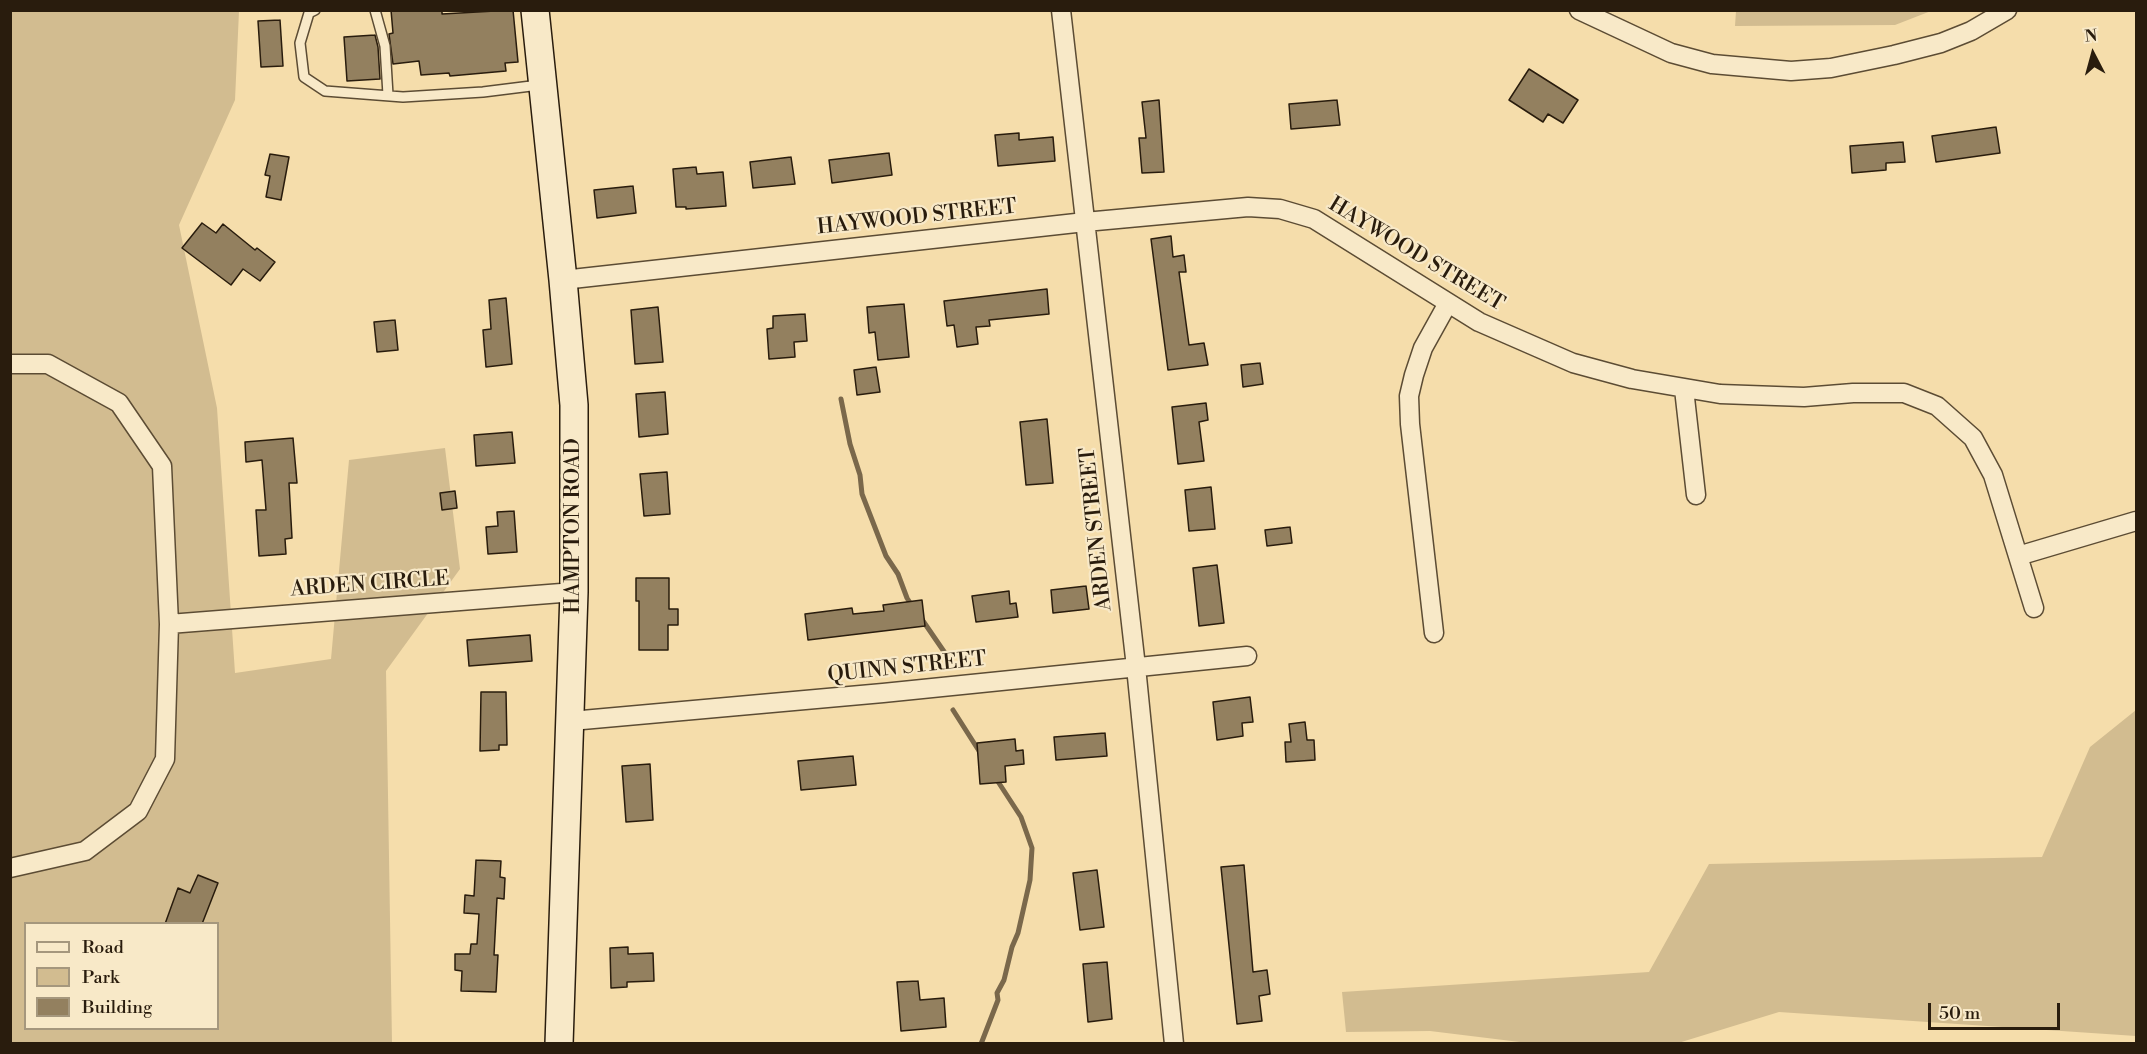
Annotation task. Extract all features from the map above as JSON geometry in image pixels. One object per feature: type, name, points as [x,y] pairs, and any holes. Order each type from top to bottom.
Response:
[{"type":"main road","name":"HAMPTON ROAD","points":[[535,10],[574,405],[574,592],[560,1044]]},
{"type":"street","name":"ARDEN STREET","points":[[1061,10],[1136,667],[1174,1044]]},
{"type":"street","points":[[1579,10],[1671,53],[1712,64],[1791,71],[1831,68],[1941,43],[1971,31],[2007,10]]},
{"type":"street","name":"HAYWOOD STREET","points":[[563,280],[1085,222],[1248,207],[1280,209],[1314,219],[1479,322],[1573,363],[1632,379],[1720,394],[1804,397],[1853,393],[1904,393],[1936,406],[1973,438],[1993,475],[2034,608]]},
{"type":"street","points":[[1434,633],[1410,424],[1409,396],[1423,348],[1448,303]]},
{"type":"street","points":[[10,364],[48,364],[119,403],[162,466],[169,624],[165,759],[138,811],[86,851],[10,868]]},
{"type":"street","points":[[1684,389],[1696,495]]},
{"type":"street","points":[[2018,556],[2136,521]]},
{"type":"street","name":"ARDEN CIRCLE","points":[[169,624],[574,592]]},
{"type":"street","name":"QUINN STREET","points":[[571,721],[883,693],[1247,656]]},
{"type":"lane","points":[[315,10],[309,13],[300,44],[304,76],[325,91],[403,97],[483,92],[543,84]]},
{"type":"lane","points":[[375,10],[385,46],[388,95]]},
{"type":"green space","points":[[1736,10],[1931,11],[1895,25],[1735,26]]},
{"type":"green space","points":[[10,11],[239,11],[235,100],[179,225],[217,408],[235,673],[331,659],[349,460],[445,448],[460,569],[386,671],[392,1043],[11,1043]]},
{"type":"green space","points":[[2136,710],[2136,1036],[1779,1012],[1675,1044],[1536,1044],[1430,1031],[1346,1032],[1342,992],[1649,972],[1709,864],[2042,857],[2090,747]]},
{"type":"building","points":[[391,10],[442,10],[442,14],[513,10],[518,62],[505,63],[506,71],[450,76],[449,73],[421,75],[419,61],[393,64],[389,34],[393,33]]},
{"type":"building","points":[[280,20],[283,66],[261,67],[258,21]]},
{"type":"building","points":[[375,35],[380,79],[347,81],[344,37]]},
{"type":"building","points":[[1529,69],[1578,100],[1563,123],[1548,114],[1543,122],[1509,100]]},
{"type":"building","points":[[1159,100],[1164,172],[1142,173],[1139,138],[1146,138],[1142,102]]},
{"type":"building","points":[[1337,100],[1340,125],[1291,129],[1289,104]]},
{"type":"building","points":[[1996,127],[2000,153],[1936,162],[1932,136]]},
{"type":"building","points":[[1019,133],[1019,140],[1053,137],[1055,161],[998,166],[995,135]]},
{"type":"building","points":[[1903,142],[1905,162],[1886,163],[1886,170],[1852,173],[1850,146]]},
{"type":"building","points":[[889,153],[892,175],[832,183],[829,160]]},
{"type":"building","points":[[270,154],[289,157],[281,200],[266,197],[270,176],[265,175]]},
{"type":"building","points":[[791,157],[795,184],[753,188],[750,162]]},
{"type":"building","points":[[696,167],[697,174],[723,172],[726,206],[686,209],[686,207],[676,207],[673,169]]},
{"type":"building","points":[[633,186],[636,213],[597,218],[594,190]]},
{"type":"building","points":[[202,223],[216,233],[223,224],[255,250],[257,248],[275,262],[260,281],[243,269],[231,285],[182,248]]},
{"type":"building","points":[[1171,236],[1173,257],[1184,255],[1186,272],[1179,272],[1189,345],[1204,343],[1208,365],[1168,370],[1151,239]]},
{"type":"building","points":[[1047,289],[1049,314],[989,320],[990,326],[976,327],[978,344],[957,347],[954,325],[947,326],[944,301]]},
{"type":"building","points":[[506,298],[512,364],[486,367],[483,330],[491,329],[489,300]]},
{"type":"building","points":[[904,304],[909,357],[878,360],[875,332],[869,333],[867,307]]},
{"type":"building","points":[[658,307],[663,362],[635,364],[631,310]]},
{"type":"building","points":[[805,314],[807,341],[794,342],[795,357],[769,359],[767,329],[773,328],[773,316]]},
{"type":"building","points":[[395,320],[398,350],[377,352],[374,322]]},
{"type":"building","points":[[1260,363],[1263,384],[1243,387],[1241,365]]},
{"type":"building","points":[[876,367],[880,392],[857,395],[854,370]]},
{"type":"building","points":[[665,392],[668,434],[639,437],[636,394]]},
{"type":"building","points":[[1206,403],[1208,420],[1199,422],[1204,461],[1178,464],[1172,407]]},
{"type":"building","points":[[1047,419],[1053,483],[1026,485],[1020,422]]},
{"type":"building","points":[[512,432],[515,463],[476,466],[474,435]]},
{"type":"building","points":[[293,438],[297,483],[289,483],[292,538],[285,539],[286,554],[259,556],[256,510],[266,510],[262,460],[246,462],[245,442]]},
{"type":"building","points":[[667,472],[670,514],[644,516],[640,474]]},
{"type":"building","points":[[1211,487],[1215,529],[1189,531],[1185,490]]},
{"type":"building","points":[[455,491],[457,508],[442,510],[440,493]]},
{"type":"building","points":[[514,511],[517,552],[488,554],[486,527],[498,526],[497,512]]},
{"type":"building","points":[[1290,527],[1292,543],[1267,546],[1265,530]]},
{"type":"building","points":[[1217,565],[1224,623],[1199,626],[1193,568]]},
{"type":"building","points":[[636,578],[669,578],[669,609],[678,609],[678,625],[668,625],[668,650],[639,650],[639,601],[636,601]]},
{"type":"building","points":[[1086,586],[1089,609],[1053,613],[1051,590]]},
{"type":"building","points":[[1009,591],[1010,604],[1016,603],[1018,617],[976,622],[972,596]]},
{"type":"building","points":[[922,600],[925,626],[808,640],[805,614],[852,608],[853,614],[884,611],[883,605]]},
{"type":"building","points":[[530,635],[532,661],[469,666],[467,640]]},
{"type":"building","points":[[481,692],[506,692],[507,745],[499,745],[499,750],[480,751]]},
{"type":"building","points":[[1250,697],[1253,722],[1242,723],[1243,736],[1217,740],[1213,702]]},
{"type":"building","points":[[1305,722],[1307,740],[1314,740],[1315,760],[1286,762],[1285,742],[1291,742],[1289,724]]},
{"type":"building","points":[[1105,733],[1107,756],[1056,760],[1054,737]]},
{"type":"building","points":[[1015,739],[1016,751],[1023,750],[1024,764],[1005,766],[1006,782],[980,784],[977,743]]},
{"type":"building","points":[[853,756],[856,785],[801,790],[798,761]]},
{"type":"building","points":[[650,764],[653,820],[626,822],[622,766]]},
{"type":"building","points":[[476,860],[501,861],[500,877],[505,878],[504,899],[497,898],[494,955],[498,955],[496,992],[461,991],[462,971],[455,970],[455,954],[470,954],[471,944],[477,944],[479,914],[464,913],[465,895],[474,896]]},
{"type":"building","points":[[1244,865],[1253,972],[1267,970],[1270,994],[1259,996],[1262,1021],[1237,1024],[1221,867]]},
{"type":"building","points":[[1097,870],[1104,927],[1080,930],[1073,873]]},
{"type":"building","points":[[198,875],[218,883],[203,922],[166,922],[178,888],[190,893]]},
{"type":"building","points":[[628,947],[628,954],[653,953],[654,981],[627,982],[627,987],[611,988],[610,948]]},
{"type":"building","points":[[1107,962],[1112,1019],[1088,1022],[1083,964]]},
{"type":"building","points":[[918,981],[920,1000],[944,998],[946,1027],[901,1031],[897,982]]},
{"type":"waterway","points":[[841,399],[850,444],[860,475],[862,494],[886,556],[898,574],[912,606]]},
{"type":"waterway","points":[[921,618],[945,653]]},
{"type":"waterway","points":[[953,710],[981,754]]},
{"type":"waterway","points":[[981,1044],[998,1000],[997,993],[1004,980],[1018,933],[1030,880],[1032,848],[1021,817],[995,777]]}]
